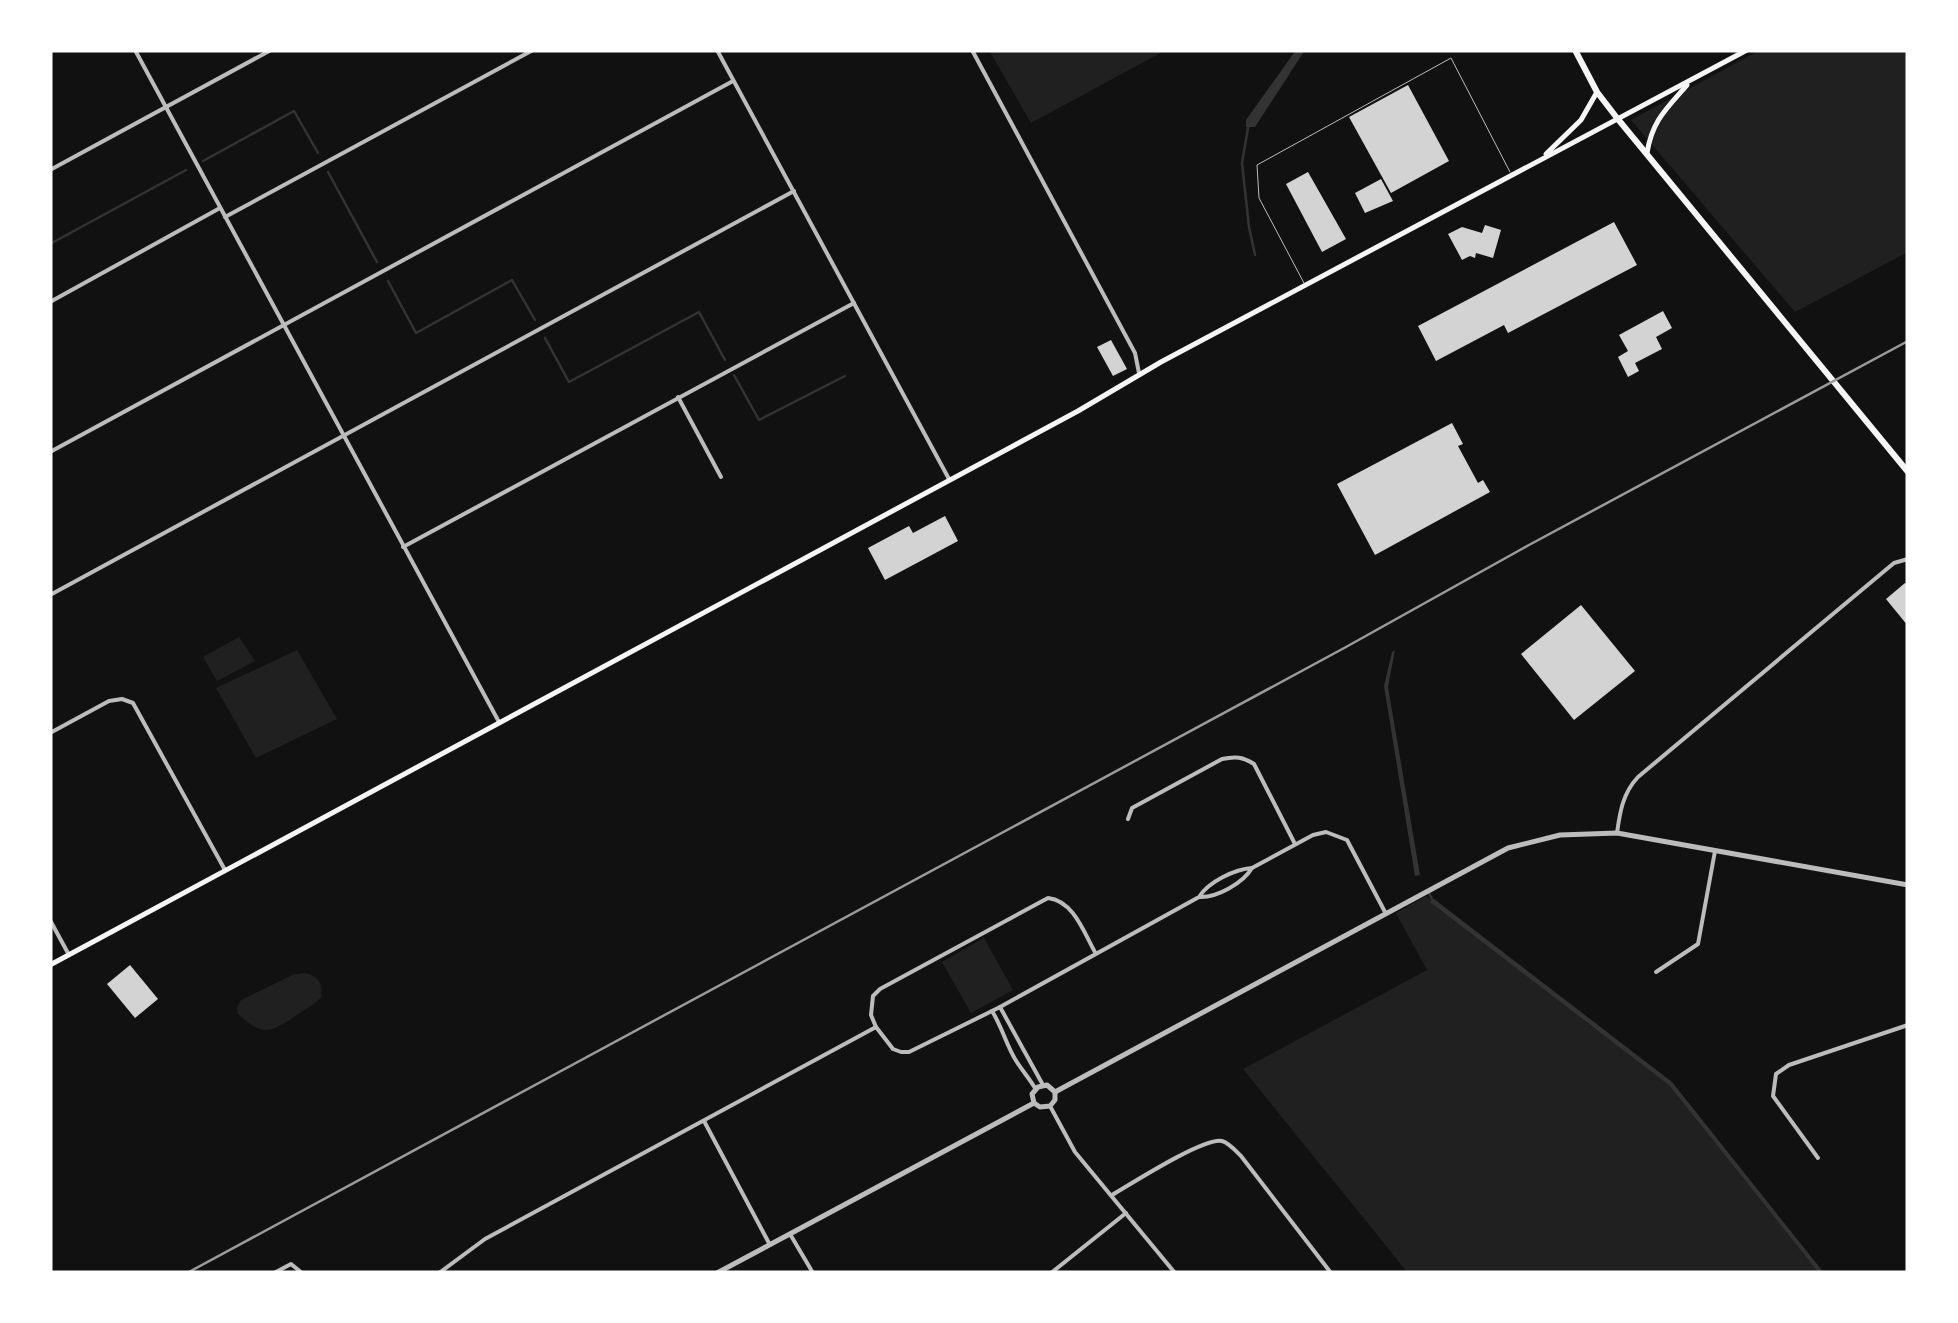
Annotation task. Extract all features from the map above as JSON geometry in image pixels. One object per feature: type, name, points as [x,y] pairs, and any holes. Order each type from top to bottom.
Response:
[{"type":"highway","points":[[1574,50],[1596,92],[1908,472]]},
{"type":"main road","points":[[50,964],[1746,50]]},
{"type":"main road","points":[[1647,154],[1656,121],[1693,79]]},
{"type":"main road","points":[[1540,159],[1581,120],[1596,92]]},
{"type":"street","points":[[134,50],[499,722]]},
{"type":"street","points":[[50,170],[271,50]]},
{"type":"street","points":[[225,217],[534,50]]},
{"type":"street","points":[[717,50],[949,479]]},
{"type":"street","points":[[972,50],[1136,353],[1139,375]]},
{"type":"street","points":[[50,452],[733,81]]},
{"type":"street","points":[[50,595],[794,191]]},
{"type":"street","points":[[50,302],[220,208]]},
{"type":"street","points":[[403,547],[854,303]]},
{"type":"street","points":[[678,397],[720,477]]},
{"type":"street","points":[[1617,833],[1628,788],[1638,777],[1894,563],[1908,559]]},
{"type":"street","points":[[50,733],[109,701],[122,699],[133,703],[225,870]]},
{"type":"street","points":[[1128,819],[1132,808],[1234,756],[1254,764],[1295,844]]},
{"type":"street","points":[[1200,897],[1202,890],[1241,869],[1252,868],[1326,832],[1347,840],[1385,912]]},
{"type":"street","points":[[1055,1092],[1508,848],[1560,835],[1617,833],[1908,885]]},
{"type":"street","points":[[1656,972],[1698,944],[1715,850]]},
{"type":"street","points":[[1096,954],[1070,909],[1062,901],[1048,898],[880,989],[873,996],[871,1015],[893,1049],[909,1052],[1000,1007],[1200,897],[1209,897],[1247,877],[1252,868]]},
{"type":"street","points":[[50,920],[68,954]]},
{"type":"street","points":[[1000,1007],[1043,1085]]},
{"type":"street","points":[[992,1011],[1016,1061],[1035,1088]]},
{"type":"street","points":[[1818,1158],[1772,1096],[1776,1074],[1790,1064],[1908,1024]]},
{"type":"street","points":[[439,1273],[485,1240],[876,1027]]},
{"type":"street","points":[[1050,1086],[1055,1092],[1050,1106],[1034,1103],[1035,1088],[1050,1086]]},
{"type":"street","points":[[717,1273],[1034,1103]]},
{"type":"street","points":[[1050,1106],[1075,1152],[1175,1273]]},
{"type":"street","points":[[704,1122],[770,1245]]},
{"type":"street","points":[[1112,1195],[1199,1146],[1219,1140],[1242,1156],[1331,1273]]},
{"type":"street","points":[[1052,1273],[1126,1213]]},
{"type":"street","points":[[790,1234],[813,1273]]},
{"type":"street","points":[[274,1273],[291,1264],[302,1273]]},
{"type":"lane","points":[[1306,286],[1259,198],[1258,165],[1434,67],[1451,58],[1511,175]]},
{"type":"shaded area","points":[[989,50],[1166,50],[1031,123]]},
{"type":"shaded area","points":[[1296,50],[1305,50],[1255,127],[1246,127],[1246,120]]},
{"type":"shaded area","points":[[1760,50],[1908,50],[1908,252],[1795,312],[1631,120]]},
{"type":"shaded area","points":[[239,637],[255,661],[217,681],[203,657]]},
{"type":"shaded area","points":[[297,650],[337,719],[256,758],[216,688]]},
{"type":"shaded area","points":[[1395,650],[1388,687],[1420,875],[1415,876],[1384,686]]},
{"type":"shaded area","points":[[1426,896],[1670,1084],[1822,1273],[1408,1273],[1243,1069],[1427,970],[1396,913]]},
{"type":"shaded area","points":[[1434,899],[1672,1082],[1824,1273],[1819,1273],[1669,1085],[1430,902]]},
{"type":"shaded area","points":[[984,938],[1013,990],[971,1013],[942,962]]},
{"type":"shaded area","points":[[302,973],[318,980],[321,998],[294,1017],[265,1030],[238,1014],[241,1000]]},
{"type":"building","points":[[1408,85],[1449,161],[1391,193],[1349,117]]},
{"type":"building","points":[[1308,172],[1346,239],[1322,252],[1286,184]]},
{"type":"building","points":[[1381,179],[1393,201],[1365,213],[1355,193]]},
{"type":"building","points":[[1614,222],[1637,265],[1508,333],[1504,325],[1436,361],[1418,326]]},
{"type":"building","points":[[1485,225],[1501,230],[1493,258],[1476,253],[1475,258],[1462,260],[1448,234],[1462,227],[1482,233]]},
{"type":"building","points":[[1663,311],[1672,328],[1656,337],[1662,349],[1635,363],[1639,371],[1628,377],[1618,357],[1628,351],[1619,335]]},
{"type":"building","points":[[1111,340],[1127,369],[1113,376],[1097,347]]},
{"type":"building","points":[[1452,423],[1463,444],[1458,446],[1478,483],[1483,480],[1490,492],[1375,555],[1337,484]]},
{"type":"building","points":[[945,516],[958,541],[885,580],[868,548],[909,526],[913,533]]},
{"type":"building","points":[[1905,583],[1908,586],[1908,626],[1886,599]]},
{"type":"building","points":[[1581,605],[1635,671],[1574,720],[1521,654]]},
{"type":"building","points":[[130,965],[158,999],[135,1018],[107,984]]},
{"type":"waterway","points":[[203,161],[294,111],[318,153]]},
{"type":"waterway","points":[[1248,128],[1242,163],[1255,255]]},
{"type":"waterway","points":[[50,244],[186,170]]},
{"type":"waterway","points":[[328,172],[377,262]]},
{"type":"waterway","points":[[388,281],[416,333],[512,280],[535,320]]},
{"type":"waterway","points":[[545,338],[569,382],[699,312],[725,360]]},
{"type":"waterway","points":[[734,375],[759,420],[845,376]]},
{"type":"waterway","points":[[1429,893],[1433,901]]},
{"type":"railway","points":[[187,1273],[1908,341]]}]
